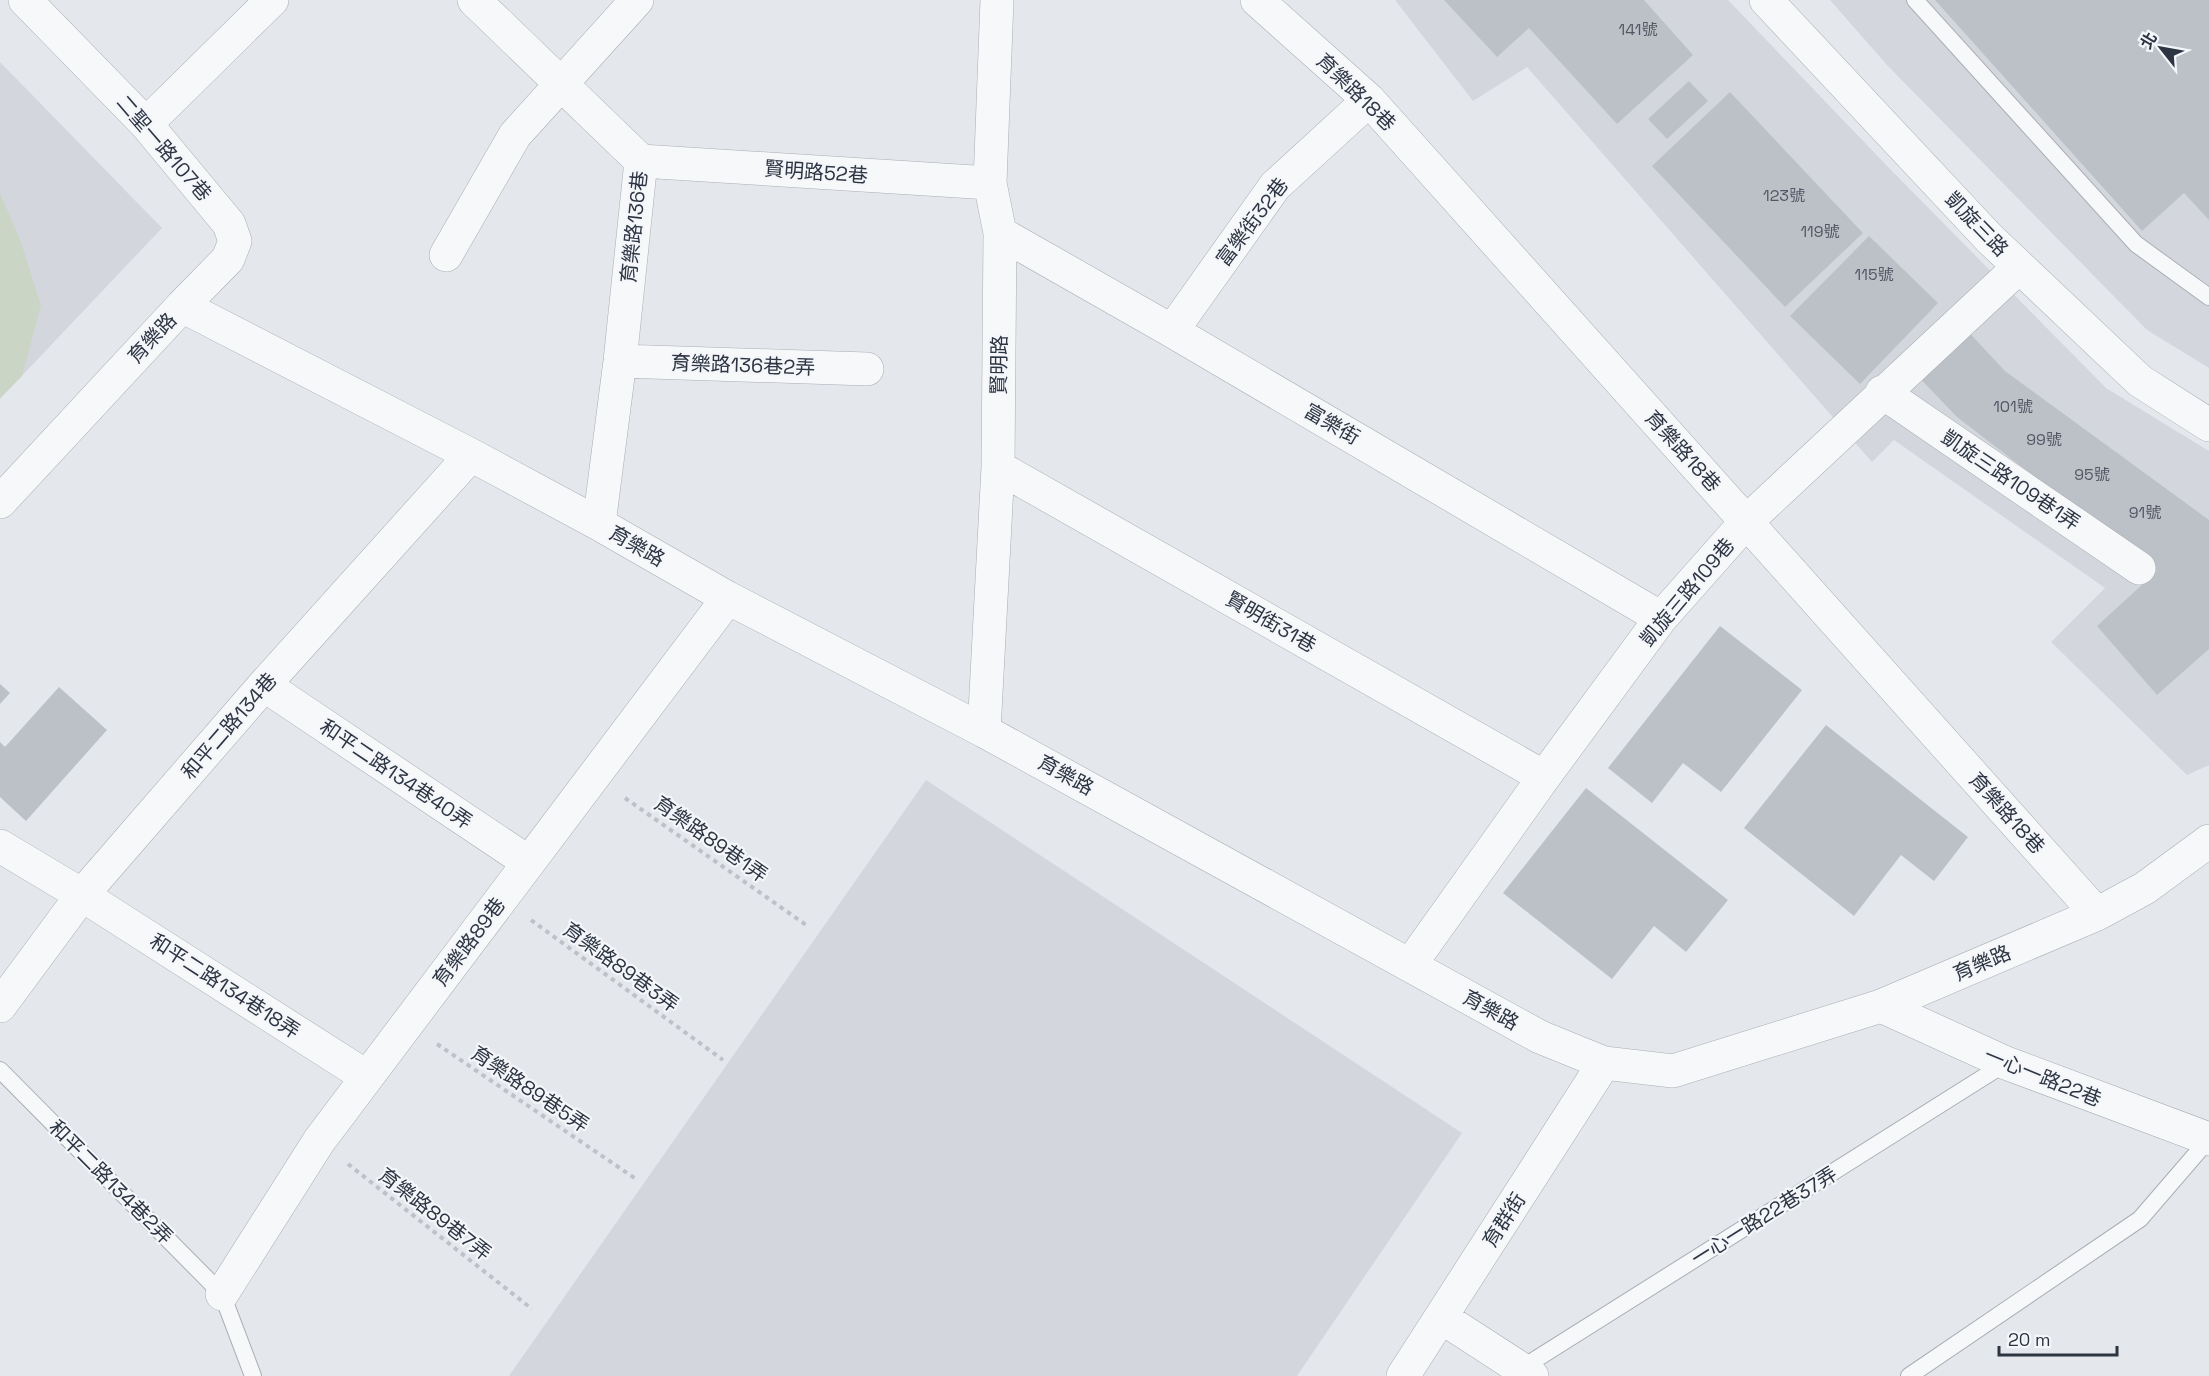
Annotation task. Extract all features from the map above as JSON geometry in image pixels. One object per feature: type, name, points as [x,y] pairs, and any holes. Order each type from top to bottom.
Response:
[{"type":"street","name":"二聖一路107巷","points":[[25,0],[146,124],[229,224],[235,241],[228,259],[183,306]]},
{"type":"street","points":[[146,124],[272,0]]},
{"type":"street","name":"育樂路136巷","points":[[474,0],[641,161],[620,361],[599,524]]},
{"type":"street","points":[[446,255],[515,135],[637,0]]},
{"type":"street","name":"賢明路","points":[[984,731],[998,467],[1000,233],[990,183],[997,0]]},
{"type":"street","name":"育樂路18巷","points":[[1257,0],[1369,100],[2097,914]]},
{"type":"street","name":"凱旋三路","points":[[1766,0],[1989,238],[2019,267],[2140,381],[2209,425]]},
{"type":"street","name":"富樂街32巷","points":[[1172,330],[1275,186],[1369,100]]},
{"type":"street","name":"賢明路52巷","points":[[641,161],[990,183]]},
{"type":"street","name":"富樂街","points":[[1000,233],[1172,330],[1661,618]]},
{"type":"street","name":"凱旋三路109巷","points":[[1410,965],[1661,618],[1746,522],[1882,392],[2019,267]]},
{"type":"street","name":"育樂路","points":[[0,502],[183,306],[471,455],[599,524],[728,598],[984,731],[1540,1036],[1604,1063],[1673,1071],[1881,1006],[2097,914],[2145,888],[2209,841]]},
{"type":"street","name":"育樂路136巷2弄","points":[[620,361],[867,369]]},
{"type":"street","name":"凱旋三路109巷1弄","points":[[1882,392],[2139,568]]},
{"type":"street","name":"和平二路134巷","points":[[0,1006],[82,895],[264,685],[471,455]]},
{"type":"street","name":"賢明街31巷","points":[[998,467],[1544,777]]},
{"type":"street","name":"育樂路89巷","points":[[222,1294],[319,1141],[728,598]]},
{"type":"street","name":"和平二路134巷40弄","points":[[264,685],[528,862]]},
{"type":"street","name":"和平二路134巷18弄","points":[[0,846],[82,895],[367,1077]]},
{"type":"street","name":"一心一路22巷","points":[[1881,1006],[2006,1063],[2209,1139]]},
{"type":"street","name":"育群街","points":[[1403,1376],[1604,1063]]},
{"type":"street","points":[[1441,1317],[1527,1372]]},
{"type":"lane","points":[[1915,0],[2136,244],[2209,297]]},
{"type":"lane","name":"一心一路22巷37弄","points":[[1527,1372],[2006,1063]]},
{"type":"lane","name":"和平二路134巷2弄","points":[[0,1070],[222,1294]]},
{"type":"lane","points":[[1909,1376],[2140,1219],[2209,1139]]},
{"type":"lane","points":[[222,1294],[253,1376]]},
{"type":"path","name":"育樂路89巷1弄","points":[[594,777],[809,927]]},
{"type":"path","name":"育樂路89巷3弄","points":[[501,899],[723,1060]]},
{"type":"path","name":"育樂路89巷5弄","points":[[407,1024],[636,1179]]},
{"type":"path","name":"育樂路89巷7弄","points":[[319,1141],[532,1310]]},
{"type":"shaded area","points":[[1395,0],[1728,0],[1890,169],[2106,388],[2209,451],[2209,765],[2187,775],[2051,642],[2105,588],[1894,440],[1872,462],[1527,67],[1473,101]]},
{"type":"shaded area","points":[[1830,0],[2209,0],[2209,368],[2147,330],[1887,65]]},
{"type":"shaded area","points":[[0,62],[162,228],[0,399]]},
{"type":"shaded area","points":[[926,780],[1462,1133],[1297,1376],[509,1376]]},
{"type":"green space","points":[[0,193],[21,242],[41,306],[22,376],[0,398]]},
{"type":"building","points":[[1444,0],[1644,0],[1693,55],[1617,124],[1529,28],[1497,57]]},
{"type":"building","points":[[1935,0],[2209,0],[2209,220],[2184,193],[2142,231]]},
{"type":"building","points":[[1689,81],[1708,101],[1667,139],[1648,119]]},
{"type":"building","points":[[1730,92],[1863,233],[1785,307],[1652,166]]},
{"type":"building","points":[[1869,236],[1938,303],[1860,384],[1790,316]]},
{"type":"building","points":[[1960,323],[2005,371],[2209,520],[2209,649],[2157,695],[2097,626],[2157,571],[1957,417],[1911,369]]},
{"type":"building","points":[[1720,626],[1802,690],[1721,792],[1683,763],[1652,803],[1608,768]]},
{"type":"building","points":[[0,684],[10,693],[0,704]]},
{"type":"building","points":[[59,687],[107,730],[26,821],[0,797],[0,742],[5,747]]},
{"type":"building","points":[[1826,725],[1968,837],[1934,881],[1901,855],[1854,916],[1744,828]]},
{"type":"building","points":[[1586,788],[1728,900],[1686,952],[1654,926],[1612,979],[1503,893]]}]
